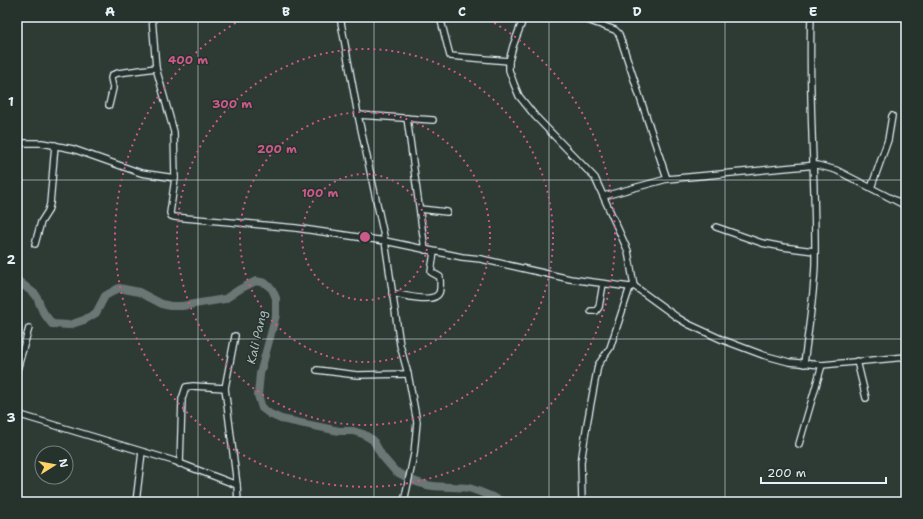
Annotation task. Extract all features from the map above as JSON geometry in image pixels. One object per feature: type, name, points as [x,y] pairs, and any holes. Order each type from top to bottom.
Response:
[{"type":"street","points":[[152,17],[156,68],[174,132],[175,178],[170,213],[171,216],[296,228],[385,241],[434,252],[481,259],[570,279],[632,287],[678,318],[723,340],[763,355],[789,362],[822,365],[906,357]]},
{"type":"street","points":[[340,17],[358,115],[385,241],[400,345],[408,374],[417,422],[414,454],[404,502]]},
{"type":"street","points":[[440,17],[450,56],[508,61]]},
{"type":"street","points":[[524,17],[512,46],[508,61],[509,70],[519,96],[527,107],[595,178],[628,251],[632,287],[610,348],[598,365],[581,462],[582,502]]},
{"type":"street","points":[[579,17],[615,30],[619,34],[665,180]]},
{"type":"street","points":[[804,364],[814,281],[810,55],[811,17]]},
{"type":"street","points":[[109,105],[113,88],[111,78],[112,75],[156,68]]},
{"type":"street","points":[[358,115],[433,120]]},
{"type":"street","points":[[871,188],[888,140],[892,116]]},
{"type":"street","points":[[407,118],[425,250]]},
{"type":"street","points":[[17,143],[55,145],[73,149],[141,173],[175,178]]},
{"type":"street","points":[[36,244],[41,222],[48,211],[50,204],[55,145]]},
{"type":"street","points":[[604,196],[665,180],[813,165],[836,170],[906,206]]},
{"type":"street","points":[[420,209],[447,212]]},
{"type":"street","points":[[716,227],[762,243],[814,251]]},
{"type":"street","points":[[392,293],[424,299],[429,299],[437,295],[439,293],[440,277],[431,272],[434,252]]},
{"type":"street","points":[[591,311],[596,311],[599,307],[603,284]]},
{"type":"street","points":[[17,370],[29,328]]},
{"type":"street","points":[[235,336],[225,388],[238,502]]},
{"type":"street","points":[[857,361],[866,398]]},
{"type":"street","points":[[799,444],[822,365]]},
{"type":"street","points":[[317,370],[357,375],[408,374]]},
{"type":"street","points":[[180,464],[182,399],[186,387],[225,388]]},
{"type":"street","points":[[17,414],[180,464],[237,485]]},
{"type":"street","points":[[136,502],[142,452]]},
{"type":"waterway","name":"Kali Pang","points":[[17,280],[36,295],[43,312],[52,324],[69,325],[84,320],[96,313],[105,296],[119,288],[139,292],[162,304],[182,306],[225,299],[256,281],[265,283],[272,289],[276,298],[276,315],[260,374],[258,395],[262,408],[281,419],[339,431],[353,431],[363,434],[373,440],[382,456],[395,471],[406,477]]},
{"type":"waterway","name":"Kali Pang","points":[[412,480],[425,485],[468,488],[504,502]]}]
